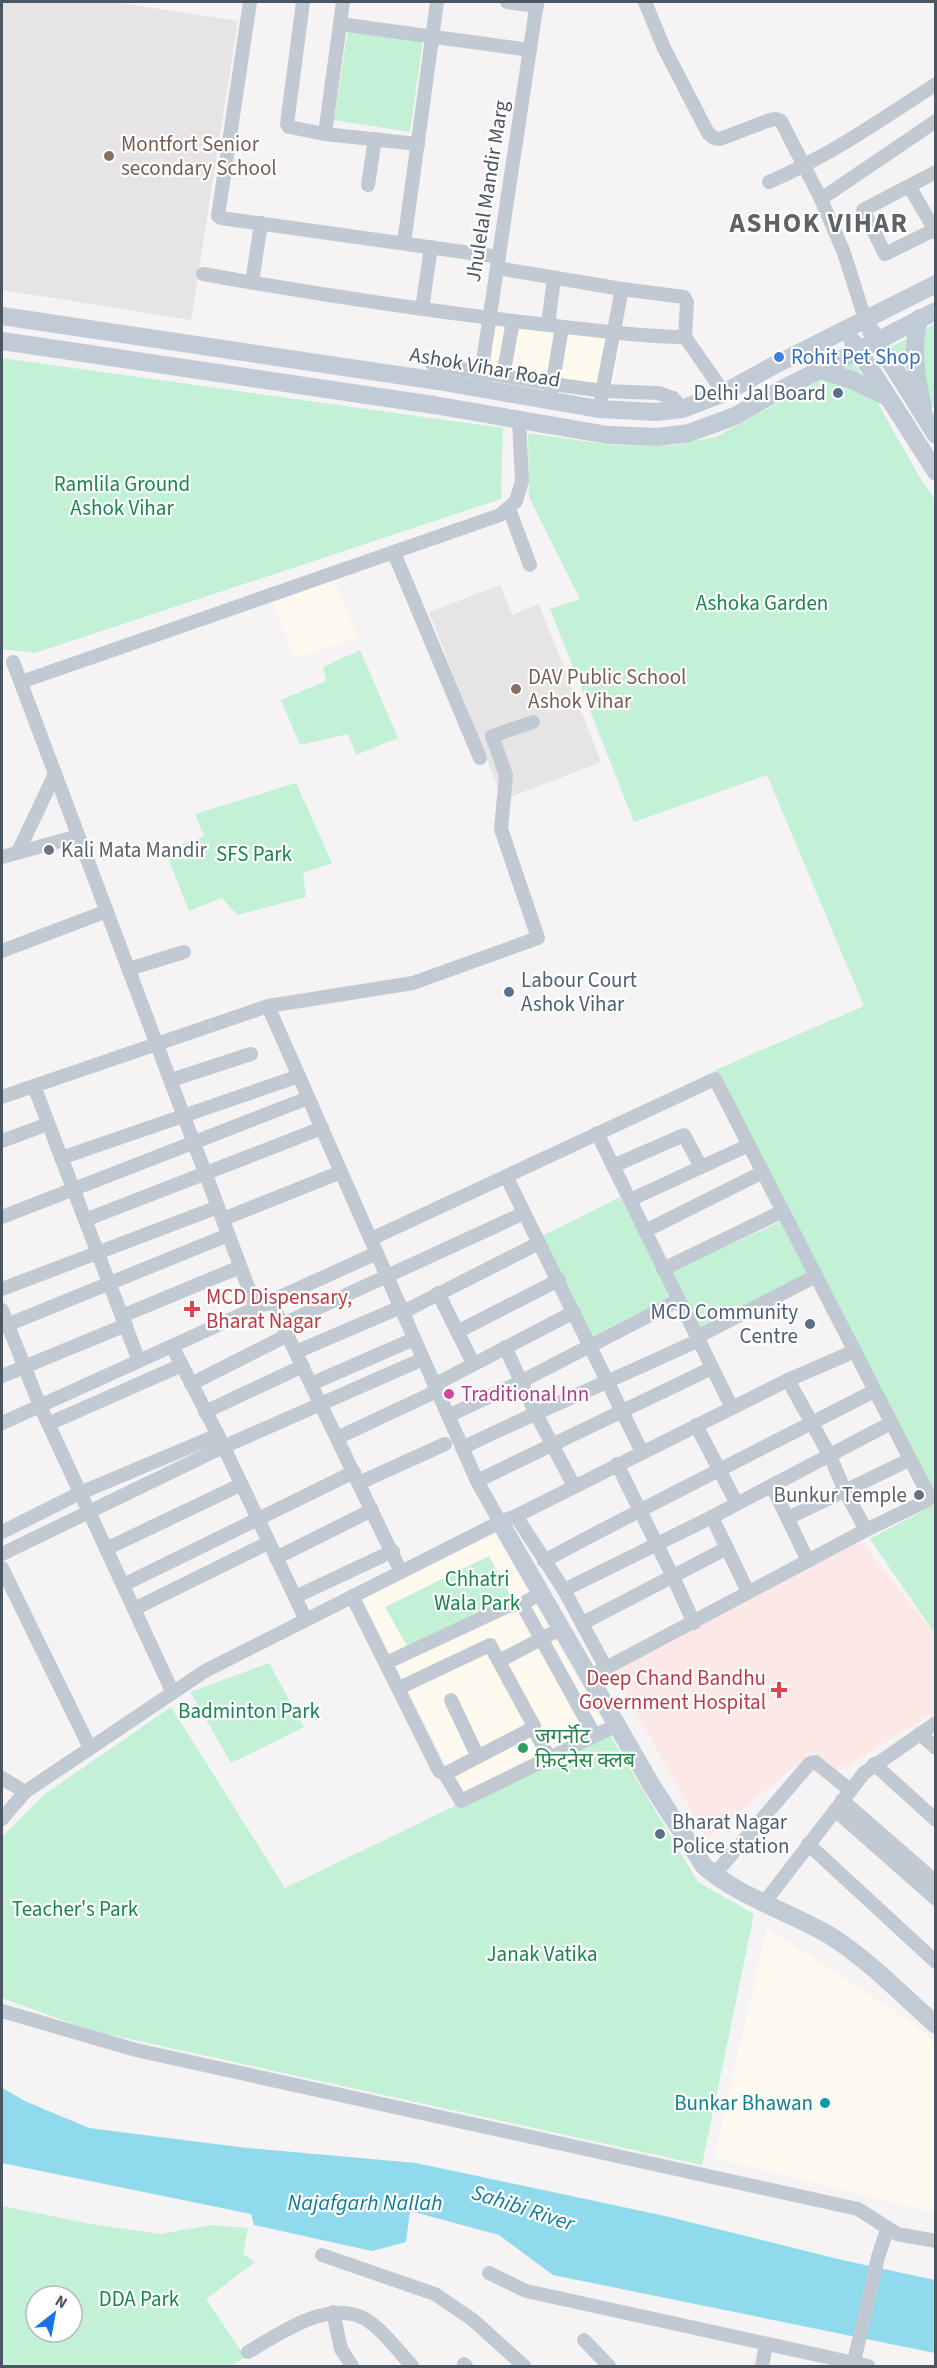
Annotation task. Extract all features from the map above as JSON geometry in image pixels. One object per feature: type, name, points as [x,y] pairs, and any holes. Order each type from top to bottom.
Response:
[{"type":"main road","name":"Ashok Vihar Road","points":[[2,316],[480,380],[551,392],[599,409],[656,412],[682,409],[724,393],[936,284]]},
{"type":"main road","points":[[2,341],[422,403],[608,435],[658,437],[689,433],[735,416],[928,314]]},
{"type":"main road","points":[[925,418],[917,371],[915,340],[928,314]]},
{"type":"main road","points":[[865,319],[936,435]]},
{"type":"main road","points":[[845,329],[936,472]]},
{"type":"main road","points":[[820,370],[852,380],[887,397]]},
{"type":"main road","points":[[508,1519],[541,1593],[657,1795],[704,1866],[714,1875],[796,1916],[832,1937],[871,1965],[936,2025]]},
{"type":"street","points":[[250,2],[218,216],[431,247],[498,262],[554,278],[684,297],[687,302],[685,337],[724,393]]},
{"type":"street","points":[[303,2],[288,124],[294,129],[325,134],[418,144]]},
{"type":"street","points":[[325,134],[343,2]]},
{"type":"street","points":[[404,243],[437,2]]},
{"type":"street","points":[[507,2],[537,4]]},
{"type":"street","points":[[645,2],[664,48],[708,133],[720,139],[776,119],[780,121],[821,199],[844,253],[865,319]]},
{"type":"street","name":"Jhulelal Mandir Marg","points":[[480,380],[537,4]]},
{"type":"street","points":[[340,24],[530,50]]},
{"type":"street","points":[[769,182],[834,150],[936,84]]},
{"type":"street","points":[[821,199],[936,121]]},
{"type":"street","points":[[369,185],[375,139]]},
{"type":"street","points":[[909,186],[935,231],[885,254],[863,210],[909,186],[936,172]]},
{"type":"street","points":[[252,283],[261,223]]},
{"type":"street","points":[[422,309],[431,247]]},
{"type":"street","points":[[203,274],[489,318],[614,333],[685,337]]},
{"type":"street","points":[[551,392],[555,326],[554,278]]},
{"type":"street","points":[[599,409],[622,289]]},
{"type":"street","points":[[503,376],[513,321]]},
{"type":"street","points":[[432,364],[480,380],[503,376],[551,392],[658,393],[673,398],[682,409]]},
{"type":"street","points":[[21,682],[501,515],[516,501],[522,481],[519,419]]},
{"type":"street","points":[[509,509],[530,565]]},
{"type":"street","points":[[394,553],[480,758]]},
{"type":"street","points":[[13,662],[256,1308]]},
{"type":"street","points":[[2,1097],[268,1006],[413,983],[538,938],[501,829],[506,775],[492,736],[532,722]]},
{"type":"street","points":[[18,852],[56,774]]},
{"type":"street","points":[[2,856],[78,836]]},
{"type":"street","points":[[2,951],[107,911]]},
{"type":"street","points":[[129,969],[184,952]]},
{"type":"street","points":[[268,1006],[477,1481],[544,1561],[564,1590],[606,1668]]},
{"type":"street","points":[[171,1080],[250,1054]]},
{"type":"street","points":[[61,1158],[299,1076]]},
{"type":"street","points":[[371,1239],[715,1079],[930,1498],[808,1560],[694,1623],[589,1677]]},
{"type":"street","points":[[34,1086],[139,1361]]},
{"type":"street","points":[[2,1218],[308,1098]]},
{"type":"street","points":[[2,1141],[48,1124]]},
{"type":"street","points":[[85,1220],[322,1128]]},
{"type":"street","points":[[597,1133],[732,1408]]},
{"type":"street","points":[[613,1167],[684,1136],[701,1167]]},
{"type":"street","points":[[630,1200],[749,1145]]},
{"type":"street","points":[[2,1289],[97,1252],[341,1172]]},
{"type":"street","points":[[645,1231],[763,1173]]},
{"type":"street","points":[[506,1176],[642,1452]]},
{"type":"street","points":[[663,1269],[783,1211]]},
{"type":"street","points":[[191,1384],[285,1329],[387,1277],[524,1213]]},
{"type":"street","points":[[4,1326],[110,1285],[228,1235]]},
{"type":"street","points":[[296,1352],[402,1310],[539,1243]]},
{"type":"street","points":[[2,1423],[377,1253]]},
{"type":"street","points":[[2,1376],[240,1267]]},
{"type":"street","points":[[462,1448],[535,1412],[609,1382],[816,1276]]},
{"type":"street","points":[[457,1332],[559,1280]]},
{"type":"street","points":[[438,1293],[473,1363]]},
{"type":"street","points":[[448,1416],[520,1382],[679,1300]]},
{"type":"street","points":[[272,1301],[393,1551],[401,1572]]},
{"type":"street","points":[[2,1310],[4,1326],[172,1691]]},
{"type":"street","points":[[337,1438],[436,1388],[473,1363],[574,1312]]},
{"type":"street","points":[[311,1384],[414,1339]]},
{"type":"street","points":[[172,1346],[306,1620]]},
{"type":"street","points":[[505,1347],[520,1382],[574,1486]]},
{"type":"street","points":[[2,1820],[25,1792],[172,1691],[205,1671],[696,1425],[788,1380],[855,1351]]},
{"type":"street","points":[[2,1533],[80,1493],[321,1404],[423,1359]]},
{"type":"street","points":[[48,1424],[182,1365]]},
{"type":"street","points":[[206,1412],[303,1366]]},
{"type":"street","points":[[477,1481],[712,1368]]},
{"type":"street","points":[[788,1380],[830,1456],[845,1491],[866,1530]]},
{"type":"street","points":[[544,1561],[639,1509],[719,1472],[874,1391]]},
{"type":"street","points":[[564,1590],[712,1517],[891,1423]]},
{"type":"street","points":[[696,1425],[736,1504]]},
{"type":"street","points":[[2,1554],[89,1513],[220,1441]]},
{"type":"street","points":[[123,1585],[256,1519],[356,1477],[445,1444]]},
{"type":"street","points":[[788,1518],[909,1460]]},
{"type":"street","points":[[617,1464],[674,1577],[694,1623]]},
{"type":"street","points":[[106,1549],[240,1485]]},
{"type":"street","points":[[772,1486],[808,1560]]},
{"type":"street","points":[[276,1558],[372,1510]]},
{"type":"street","points":[[712,1517],[748,1592]]},
{"type":"street","points":[[134,1609],[268,1543]]},
{"type":"street","points":[[583,1623],[727,1548]]},
{"type":"street","points":[[295,1597],[393,1551]]},
{"type":"street","points":[[2,1568],[90,1748]]},
{"type":"street","points":[[386,1662],[472,1621],[477,1622],[508,1606],[522,1604],[541,1593]]},
{"type":"street","points":[[352,1596],[439,1771],[445,1774],[461,1801],[617,1725]]},
{"type":"street","points":[[522,1604],[595,1736]]},
{"type":"street","points":[[477,1622],[487,1645],[492,1647],[534,1724],[533,1728],[550,1759]]},
{"type":"street","points":[[500,1661],[562,1629]]},
{"type":"street","points":[[399,1688],[487,1645]]},
{"type":"street","points":[[451,1700],[478,1757]]},
{"type":"street","points":[[445,1774],[533,1728]]},
{"type":"street","points":[[764,1902],[842,1800],[874,1764],[930,1730],[936,1748]]},
{"type":"street","points":[[714,1875],[810,1763],[815,1762],[842,1800],[936,1899]]},
{"type":"street","points":[[874,1764],[936,1820]]},
{"type":"street","points":[[2,1778],[25,1792]]},
{"type":"street","points":[[842,1800],[936,1882]]},
{"type":"street","points":[[808,1844],[936,1962]]},
{"type":"street","points":[[2,2011],[136,2050],[858,2209],[887,2230],[936,2241]]},
{"type":"street","points":[[489,2273],[526,2291],[858,2366],[865,2317],[878,2257],[887,2230]]},
{"type":"street","points":[[322,2255],[435,2294],[473,2320],[524,2367]]},
{"type":"street","points":[[333,2312],[341,2349],[352,2367]]},
{"type":"street","points":[[248,2352],[301,2322],[333,2312],[360,2316],[374,2326],[412,2367]]},
{"type":"street","points":[[584,2340],[609,2367]]},
{"type":"street","points":[[762,2367],[766,2345]]},
{"type":"shaded area","name":"Montfort Senior secondary School","points":[[2,2],[114,2],[238,21],[191,320],[2,290]]},
{"type":"shaded area","points":[[496,321],[621,341],[610,404],[486,381]]},
{"type":"shaded area","points":[[335,580],[358,638],[295,659],[271,601]]},
{"type":"shaded area","name":"DAV Public School Ashok Vihar","points":[[500,585],[512,615],[539,604],[601,762],[503,800],[429,612]]},
{"type":"shaded area","points":[[496,1534],[602,1721],[460,1793],[362,1598]]},
{"type":"shaded area","name":"Deep Chand Bandhu Government Hospital","points":[[861,1541],[935,1635],[935,1712],[832,1775],[813,1751],[707,1839],[611,1668]]},
{"type":"shaded area","name":"Bunkar Bhawan","points":[[767,1928],[913,2023],[935,2043],[935,2213],[714,2157]]},
{"type":"green space","points":[[348,29],[423,40],[410,132],[334,120]]},
{"type":"green space","points":[[935,324],[935,409],[891,347]]},
{"type":"green space","name":"Ramlila Ground Ashok Vihar","points":[[2,358],[503,428],[501,499],[35,653],[2,649]]},
{"type":"green space","name":"Ashoka Garden","points":[[854,361],[920,478],[935,499],[935,1494],[713,1071],[864,1006],[767,775],[634,822],[550,609],[580,599],[529,497],[528,433],[611,445],[668,446],[716,437]]},
{"type":"green space","points":[[360,650],[398,738],[356,755],[348,734],[300,745],[281,700],[326,681],[323,667]]},
{"type":"green space","name":"SFS Park","points":[[296,783],[332,863],[303,873],[306,897],[237,915],[222,898],[189,911],[165,851],[204,836],[195,814]]},
{"type":"green space","points":[[620,1197],[670,1297],[592,1336],[542,1236]]},
{"type":"green space","points":[[782,1221],[810,1274],[699,1328],[671,1272]]},
{"type":"green space","points":[[935,1504],[935,1634],[870,1539]]},
{"type":"green space","name":"Chhatri Wala Park","points":[[489,1556],[514,1602],[411,1653],[385,1607]]},
{"type":"green space","name":"Badminton Park","points":[[269,1663],[304,1727],[231,1763],[190,1692]]},
{"type":"green space","name":"Janak Vatika","points":[[171,1707],[285,1888],[608,1732],[698,1882],[754,1914],[702,2165],[93,2031],[2,1998],[2,1837],[45,1794]]},
{"type":"green space","name":"DDA Park","points":[[2,2206],[91,2224],[160,2234],[211,2225],[248,2228],[243,2254],[255,2262],[206,2299],[245,2357],[231,2366],[2,2366]]},
{"type":"water","name":"Najafgarh Nallah","points":[[2,2088],[25,2101],[89,2128],[247,2148],[416,2163],[665,2216],[842,2260],[935,2280],[935,2353],[553,2275],[499,2235],[410,2211],[406,2242],[372,2251],[254,2225],[251,2214],[2,2163]]},
{"type":"place","name":"Montfort Senior secondary School","points":[[109,156]]},
{"type":"place","name":"Rohit Pet Shop","points":[[779,357]]},
{"type":"place","name":"Delhi Jal Board","points":[[838,393]]},
{"type":"place","name":"DAV Public School Ashok Vihar","points":[[516,689]]},
{"type":"place","name":"Kali Mata Mandir","points":[[49,850]]},
{"type":"place","name":"Labour Court Ashok Vihar","points":[[509,992]]},
{"type":"place","name":"MCD Dispensary, Bharat Nagar","points":[[192,1309]]},
{"type":"place","name":"MCD Community Centre","points":[[810,1324]]},
{"type":"place","name":"Traditional Inn","points":[[449,1394]]},
{"type":"place","name":"Bunkur Temple","points":[[919,1495]]},
{"type":"place","name":"Deep Chand Bandhu Government Hospital","points":[[779,1690]]},
{"type":"place","name":"जगर्नॉट फ़िट्नेस क्लब","points":[[523,1748]]},
{"type":"place","name":"Bharat Nagar Police station","points":[[660,1834]]},
{"type":"place","name":"Bunkar Bhawan","points":[[825,2103]]},
{"type":"district","name":"ASHOK VIHAR","points":[[819,223]]},
{"type":"park label","name":"Teacher's Park","points":[[75,1909]]},
{"type":"water label","name":"Sahibi River","points":[[523,2208]]}]
